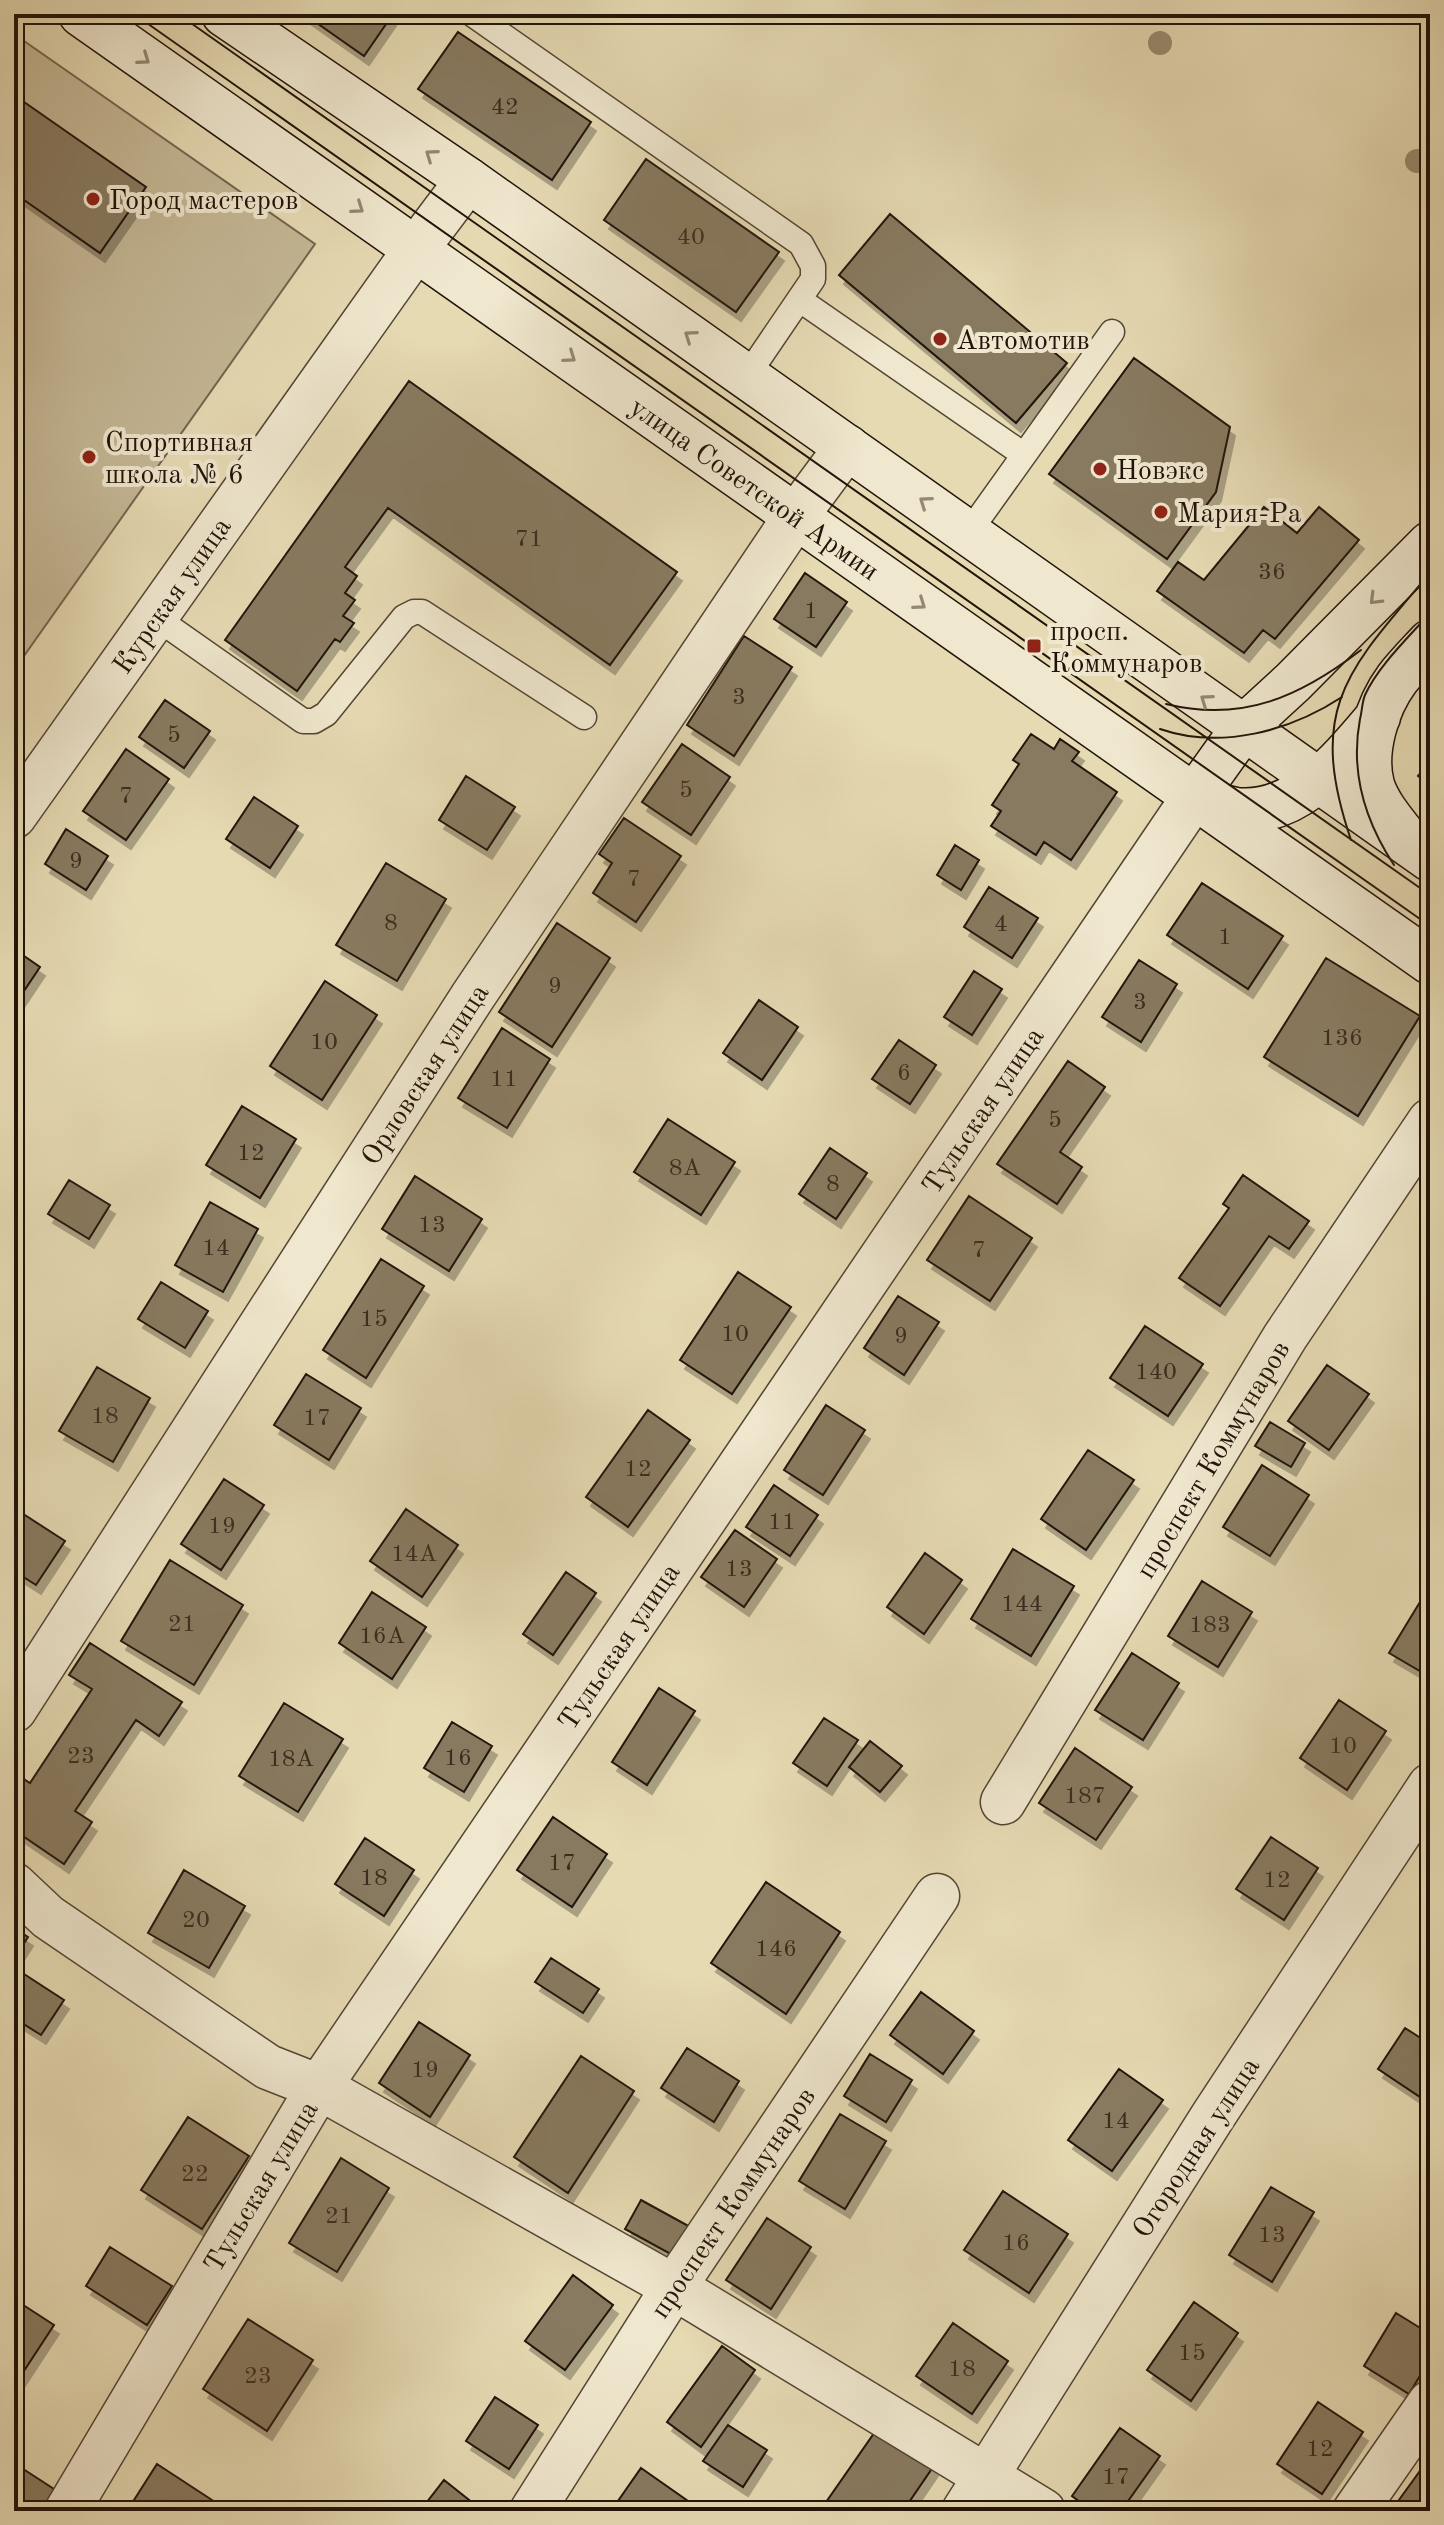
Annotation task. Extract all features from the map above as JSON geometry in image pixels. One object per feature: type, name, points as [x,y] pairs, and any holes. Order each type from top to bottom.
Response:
[{"type":"street","name":"улица Советской Армии","points":[[81,14],[1430,962]]},
{"type":"street","points":[[224,14],[468,180],[1421,852]]},
{"type":"street","name":"Курская улица","points":[[14,816],[468,180]]},
{"type":"street","name":"Орловская улица","points":[[14,1710],[473,996],[796,516],[847,447]]},
{"type":"street","points":[[1244,727],[1430,544]]},
{"type":"street","points":[[1421,852],[1387,816],[1372,784],[1369,751],[1378,717],[1396,680],[1430,642]]},
{"type":"street","points":[[1194,797],[1236,810],[1264,809],[1320,780],[1378,717]]},
{"type":"street","name":"Тульская улица","points":[[67,2511],[319,2087],[1244,727]]},
{"type":"street","name":"проспект Коммунаров","points":[[1003,1802],[1285,1337],[1430,1121]]},
{"type":"street","name":"Огородная улица","points":[[976,2493],[1213,2116],[1430,1786]]},
{"type":"street","points":[[14,1885],[48,1917],[268,2067],[319,2087],[674,2287],[976,2493],[1043,2511]]},
{"type":"street","name":"проспект Коммунаров","points":[[532,2511],[674,2287],[937,1896]]},
{"type":"street","points":[[1355,2511],[1430,2403]]},
{"type":"lane","points":[[472,14],[801,244],[813,266],[813,279],[747,376]]},
{"type":"lane","points":[[800,300],[1024,455]]},
{"type":"lane","points":[[969,532],[1112,332]]},
{"type":"lane","points":[[155,617],[303,721],[314,721],[326,714],[404,617],[414,612],[422,612],[584,717]]},
{"type":"shaded area","name":"Спортивная школа № 6","points":[[14,34],[315,244],[14,670]]},
{"type":"building","points":[[304,14],[393,14],[364,56]]},
{"type":"building","points":[[458,32],[591,122],[552,180],[418,89]]},
{"type":"building","points":[[14,95],[146,187],[100,253],[14,193]]},
{"type":"building","points":[[646,159],[779,252],[736,312],[604,220]]},
{"type":"building","points":[[890,214],[1067,363],[1016,423],[839,275]]},
{"type":"building","points":[[1134,358],[1230,427],[1216,492],[1167,559],[1049,474]]},
{"type":"building","points":[[409,381],[677,572],[610,665],[388,508],[345,567],[357,576],[345,593],[355,600],[343,616],[354,623],[340,642],[335,639],[297,691],[225,640]]},
{"type":"building","points":[[1264,507],[1297,533],[1319,507],[1359,540],[1275,639],[1263,630],[1244,653],[1157,591],[1178,562],[1204,580]]},
{"type":"building","points":[[805,573],[847,602],[816,647],[774,619]]},
{"type":"building","points":[[744,636],[792,667],[734,756],[687,725]]},
{"type":"building","points":[[165,700],[210,731],[184,768],[139,737]]},
{"type":"building","points":[[1031,734],[1054,749],[1060,739],[1079,752],[1072,761],[1117,792],[1071,860],[1044,842],[1036,855],[991,826],[1001,811],[992,805],[1019,764],[1013,760]]},
{"type":"building","points":[[682,744],[730,777],[691,835],[642,802]]},
{"type":"building","points":[[126,749],[169,779],[126,840],[83,811]]},
{"type":"building","points":[[1430,762],[1430,786],[1418,776]]},
{"type":"building","points":[[466,776],[515,807],[487,850],[439,820]]},
{"type":"building","points":[[254,797],[298,826],[270,868],[226,839]]},
{"type":"building","points":[[624,818],[681,856],[636,922],[593,893],[612,863],[599,854]]},
{"type":"building","points":[[66,829],[108,856],[86,890],[45,864]]},
{"type":"building","points":[[955,845],[979,860],[961,890],[937,875]]},
{"type":"building","points":[[386,863],[446,899],[397,981],[336,945]]},
{"type":"building","points":[[1202,883],[1283,936],[1248,989],[1167,935]]},
{"type":"building","points":[[989,887],[1038,918],[1012,958],[964,927]]},
{"type":"building","points":[[557,923],[610,958],[552,1047],[499,1012]]},
{"type":"building","points":[[14,949],[40,967],[14,1006]]},
{"type":"building","points":[[1326,958],[1420,1016],[1358,1116],[1264,1057]]},
{"type":"building","points":[[1139,960],[1177,984],[1141,1042],[1102,1017]]},
{"type":"building","points":[[974,971],[1002,989],[972,1035],[944,1017]]},
{"type":"building","points":[[325,981],[377,1015],[322,1100],[270,1066]]},
{"type":"building","points":[[759,1000],[798,1027],[762,1080],[723,1053]]},
{"type":"building","points":[[502,1028],[550,1059],[507,1128],[458,1098]]},
{"type":"building","points":[[899,1040],[936,1065],[910,1104],[872,1079]]},
{"type":"building","points":[[1068,1061],[1105,1087],[1060,1152],[1082,1167],[1057,1204],[997,1164]]},
{"type":"building","points":[[242,1106],[296,1139],[260,1198],[206,1165]]},
{"type":"building","points":[[668,1119],[735,1162],[701,1215],[634,1172]]},
{"type":"building","points":[[830,1148],[867,1173],[836,1219],[799,1194]]},
{"type":"building","points":[[1243,1175],[1309,1221],[1289,1249],[1269,1236],[1220,1306],[1179,1278],[1229,1208],[1223,1204]]},
{"type":"building","points":[[415,1176],[482,1219],[449,1271],[382,1229]]},
{"type":"building","points":[[69,1180],[110,1205],[89,1239],[48,1214]]},
{"type":"building","points":[[969,1196],[1032,1238],[990,1301],[927,1260]]},
{"type":"building","points":[[210,1202],[258,1229],[223,1292],[175,1265]]},
{"type":"building","points":[[381,1259],[424,1286],[366,1378],[323,1350]]},
{"type":"building","points":[[738,1272],[791,1307],[732,1394],[680,1360]]},
{"type":"building","points":[[161,1282],[208,1311],[185,1348],[138,1319]]},
{"type":"building","points":[[898,1296],[939,1322],[904,1375],[864,1348]]},
{"type":"building","points":[[1145,1326],[1203,1364],[1168,1416],[1110,1378]]},
{"type":"building","points":[[1327,1365],[1369,1394],[1329,1450],[1288,1421]]},
{"type":"building","points":[[97,1367],[150,1398],[113,1462],[59,1431]]},
{"type":"building","points":[[306,1374],[361,1408],[329,1460],[274,1425]]},
{"type":"building","points":[[826,1405],[865,1430],[823,1495],[784,1470]]},
{"type":"building","points":[[648,1410],[690,1440],[628,1527],[586,1497]]},
{"type":"building","points":[[1270,1422],[1305,1443],[1291,1467],[1255,1446]]},
{"type":"building","points":[[1088,1450],[1134,1480],[1086,1550],[1041,1519]]},
{"type":"building","points":[[1262,1465],[1309,1495],[1270,1556],[1223,1527]]},
{"type":"building","points":[[224,1479],[264,1505],[221,1570],[181,1544]]},
{"type":"building","points":[[774,1485],[818,1515],[790,1556],[746,1527]]},
{"type":"building","points":[[14,1508],[65,1541],[36,1585],[14,1571]]},
{"type":"building","points":[[406,1509],[458,1545],[422,1597],[370,1561]]},
{"type":"building","points":[[735,1530],[777,1559],[744,1607],[701,1577]]},
{"type":"building","points":[[1013,1549],[1074,1586],[1031,1656],[971,1619]]},
{"type":"building","points":[[925,1553],[962,1580],[924,1634],[887,1607]]},
{"type":"building","points":[[170,1560],[243,1605],[194,1685],[121,1641]]},
{"type":"building","points":[[566,1572],[596,1593],[553,1655],[523,1634]]},
{"type":"building","points":[[1202,1581],[1252,1612],[1218,1667],[1168,1636]]},
{"type":"building","points":[[372,1592],[426,1627],[392,1679],[339,1643]]},
{"type":"building","points":[[1423,1597],[1430,1601],[1430,1677],[1389,1653]]},
{"type":"building","points":[[90,1643],[182,1702],[159,1736],[136,1720],[75,1811],[92,1822],[64,1864],[14,1830],[14,1777],[16,1774],[30,1783],[92,1689],[69,1675]]},
{"type":"building","points":[[1132,1653],[1179,1683],[1143,1740],[1095,1710]]},
{"type":"building","points":[[659,1688],[695,1711],[647,1785],[612,1762]]},
{"type":"building","points":[[1339,1700],[1386,1731],[1347,1790],[1300,1758]]},
{"type":"building","points":[[284,1703],[343,1739],[298,1812],[239,1776]]},
{"type":"building","points":[[824,1718],[858,1740],[827,1786],[793,1763]]},
{"type":"building","points":[[452,1722],[492,1746],[464,1792],[424,1768]]},
{"type":"building","points":[[870,1741],[902,1766],[880,1792],[849,1767]]},
{"type":"building","points":[[1075,1748],[1132,1787],[1096,1840],[1039,1803]]},
{"type":"building","points":[[553,1817],[607,1854],[572,1907],[517,1870]]},
{"type":"building","points":[[1271,1837],[1318,1868],[1284,1920],[1236,1889]]},
{"type":"building","points":[[365,1838],[414,1870],[384,1916],[335,1884]]},
{"type":"building","points":[[184,1870],[245,1906],[209,1968],[148,1933]]},
{"type":"building","points":[[766,1882],[840,1932],[786,2014],[711,1963]]},
{"type":"building","points":[[14,1928],[28,1937],[14,1959]]},
{"type":"building","points":[[551,1958],[599,1989],[583,2013],[535,1982]]},
{"type":"building","points":[[24,1974],[64,2000],[41,2035],[14,2018],[14,1989]]},
{"type":"building","points":[[921,1992],[974,2031],[943,2074],[890,2035]]},
{"type":"building","points":[[419,2022],[470,2055],[430,2117],[379,2083]]},
{"type":"building","points":[[1405,2028],[1430,2044],[1430,2095],[1426,2101],[1378,2069]]},
{"type":"building","points":[[687,2048],[739,2081],[714,2122],[661,2088]]},
{"type":"building","points":[[870,2054],[912,2080],[886,2122],[844,2096]]},
{"type":"building","points":[[581,2056],[634,2091],[568,2193],[514,2157]]},
{"type":"building","points":[[1119,2069],[1163,2100],[1112,2171],[1068,2140]]},
{"type":"building","points":[[840,2114],[886,2141],[845,2209],[799,2181]]},
{"type":"building","points":[[188,2117],[249,2156],[202,2229],[141,2190]]},
{"type":"building","points":[[341,2158],[389,2188],[337,2272],[289,2243]]},
{"type":"building","points":[[1271,2187],[1314,2212],[1272,2282],[1229,2255]]},
{"type":"building","points":[[1003,2191],[1068,2234],[1029,2293],[964,2250]]},
{"type":"building","points":[[641,2200],[692,2228],[676,2257],[625,2229]]},
{"type":"building","points":[[767,2218],[811,2247],[771,2309],[726,2280]]},
{"type":"building","points":[[110,2247],[172,2286],[147,2325],[86,2286]]},
{"type":"building","points":[[573,2275],[613,2305],[565,2370],[525,2341]]},
{"type":"building","points":[[14,2299],[54,2325],[18,2380],[14,2377]]},
{"type":"building","points":[[1194,2302],[1238,2333],[1191,2401],[1147,2370]]},
{"type":"building","points":[[1396,2313],[1430,2334],[1430,2359],[1409,2394],[1364,2366]]},
{"type":"building","points":[[248,2319],[313,2360],[267,2431],[203,2389]]},
{"type":"building","points":[[953,2323],[1008,2361],[972,2414],[916,2376]]},
{"type":"building","points":[[722,2346],[755,2370],[701,2447],[667,2422]]},
{"type":"building","points":[[495,2397],[538,2425],[509,2469],[466,2441]]},
{"type":"building","points":[[1318,2402],[1363,2432],[1322,2494],[1277,2464]]},
{"type":"building","points":[[728,2425],[767,2450],[743,2487],[703,2461]]},
{"type":"building","points":[[1120,2428],[1160,2456],[1121,2511],[1092,2511],[1072,2496]]},
{"type":"building","points":[[877,2429],[933,2467],[903,2511],[833,2511],[824,2505]]},
{"type":"building","points":[[1430,2457],[1430,2511],[1391,2511]]},
{"type":"building","points":[[14,2463],[57,2491],[43,2511],[14,2511]]},
{"type":"building","points":[[157,2464],[218,2504],[213,2511],[127,2511]]},
{"type":"building","points":[[641,2468],[688,2501],[681,2511],[611,2511]]},
{"type":"building","points":[[444,2480],[483,2511],[420,2511]]},
{"type":"tram line","points":[[134,14],[1430,926]]},
{"type":"tram line","points":[[178,14],[1430,895]]},
{"type":"tram line","points":[[1351,840],[1338,794],[1333,756],[1335,723],[1343,693],[1357,665],[1377,637],[1430,573]]},
{"type":"tram line","points":[[1394,865],[1375,831],[1362,795],[1357,739],[1365,695],[1371,684],[1394,652],[1430,613]]},
{"type":"tram line","points":[[1166,704],[1221,710],[1270,701],[1316,681],[1361,650]]},
{"type":"tram line","points":[[1160,729],[1207,738],[1254,734],[1300,719],[1342,697]]},
{"type":"place","name":"Город мастеров","points":[[93,199]]},
{"type":"place","name":"Автомотив","points":[[940,339]]},
{"type":"place","name":"Спортивная школа № 6","points":[[89,457]]},
{"type":"place","name":"Новэкс","points":[[1100,469]]},
{"type":"place","name":"Мария-Ра","points":[[1161,512]]},
{"type":"place","name":"просп. Коммунаров","points":[[1034,646]]}]
